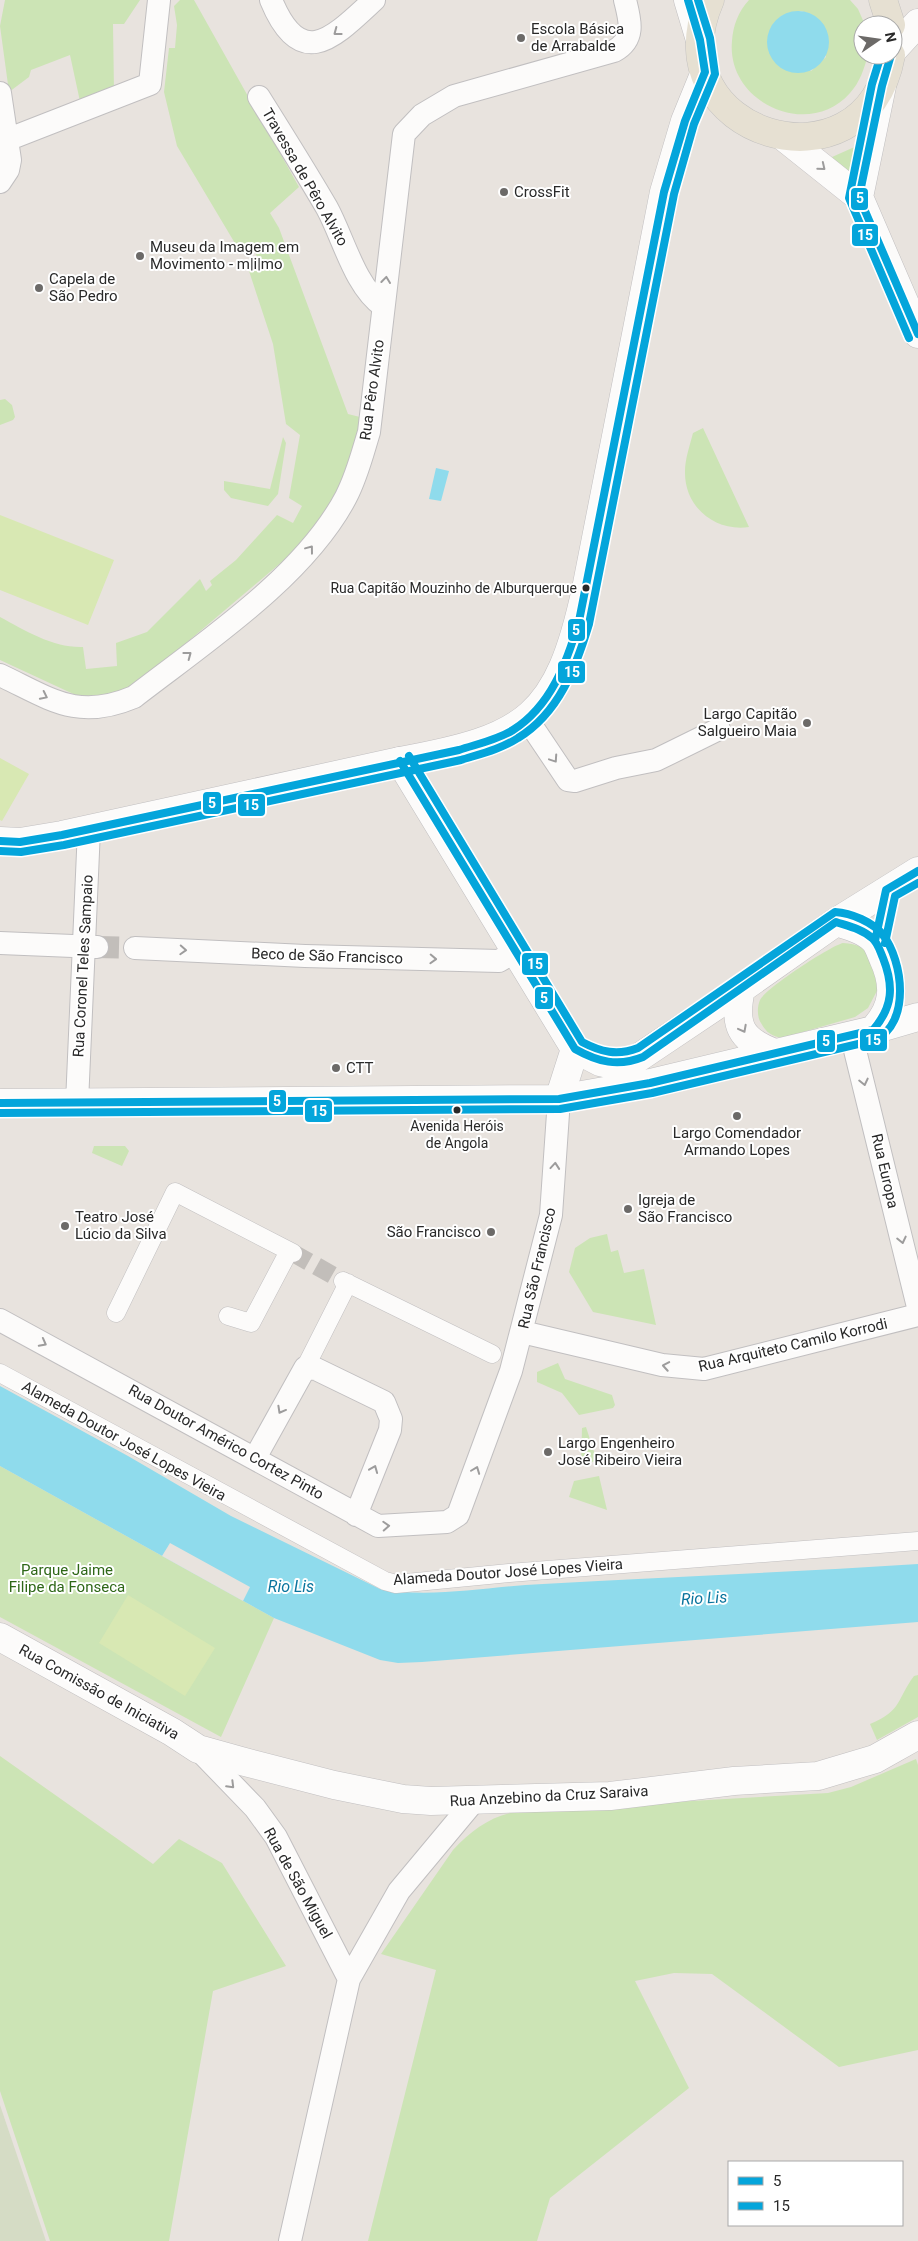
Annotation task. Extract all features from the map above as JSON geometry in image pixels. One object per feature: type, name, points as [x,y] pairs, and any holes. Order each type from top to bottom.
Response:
[{"type":"main road","points":[[688,0],[700,40],[705,72],[712,89],[736,117],[751,127],[786,138],[859,197],[918,334]]},
{"type":"main road","points":[[700,40],[704,15],[710,0]]},
{"type":"main road","points":[[883,0],[888,15]]},
{"type":"main road","points":[[903,40],[918,24]]},
{"type":"main road","points":[[859,197],[888,65]]},
{"type":"main road","points":[[0,841],[38,839],[90,829],[478,744],[513,730],[527,719],[553,689],[572,648],[596,543],[664,192],[685,121],[705,72]]},
{"type":"main road","points":[[786,138],[814,136],[842,127],[865,110],[882,86]]},
{"type":"main road","points":[[400,762],[575,1049],[608,1064],[632,1062],[836,922],[918,871]]},
{"type":"main road","points":[[875,941],[886,890]]},
{"type":"main road","points":[[836,922],[860,930],[875,941],[886,963],[892,988],[889,1006],[883,1019],[862,1032]]},
{"type":"main road","points":[[892,988],[918,1002]]},
{"type":"main road","points":[[741,989],[736,1013],[743,1031],[758,1047],[775,1053]]},
{"type":"main road","points":[[1,1107],[77,1103],[559,1099],[650,1083],[918,1017]]},
{"type":"main road","name":"Rua São Francisco","points":[[559,1099],[575,1049]]},
{"type":"main road","name":"Rua Comissão de Iniciativa","points":[[0,1637],[172,1732],[198,1749]]},
{"type":"main road","name":"Rua Anzebino da Cruz Saraiva","points":[[198,1749],[365,1791],[478,1792],[614,1779],[734,1781],[818,1776],[875,1759],[918,1735]]},
{"type":"street","points":[[9,139],[150,84],[159,0]]},
{"type":"street","points":[[271,0],[291,34],[300,40],[314,42],[326,40],[339,32],[374,0]]},
{"type":"street","name":"Rua Pêro Alvito","points":[[0,674],[62,705],[94,707],[121,702],[134,697],[217,633],[302,560],[346,498],[358,471],[369,432],[404,134],[412,123],[433,107],[454,96],[614,51],[624,46],[629,38],[630,30],[625,0]]},
{"type":"street","points":[[0,93],[9,139],[10,160],[8,170],[0,182]]},
{"type":"street","name":"Travessa de Pêro Alvito","points":[[259,97],[327,209],[364,285],[374,300],[383,306]]},
{"type":"street","points":[[527,719],[568,780],[575,781],[616,768],[656,760],[719,729]]},
{"type":"street","name":"Rua Coronel Teles Sampaio","points":[[77,1103],[90,946],[90,829]]},
{"type":"street","points":[[0,943],[90,946]]},
{"type":"street","name":"Beco de São Francisco","points":[[135,948],[500,961],[516,951]]},
{"type":"street","name":"Rua Europa","points":[[862,1032],[918,1307]]},
{"type":"street","name":"Rua São Francisco","points":[[458,1515],[500,1405],[522,1332],[551,1214],[558,1138],[559,1099]]},
{"type":"street","points":[[116,1313],[175,1192],[291,1252],[252,1323],[228,1316]]},
{"type":"street","points":[[255,1458],[305,1368],[346,1282],[492,1354]]},
{"type":"street","name":"Rua Arquiteto Camilo Korrodi","points":[[522,1332],[662,1365],[704,1369],[918,1315]]},
{"type":"street","name":"Rua Doutor Américo Cortez Pinto","points":[[0,1320],[378,1526],[447,1522],[458,1515]]},
{"type":"street","points":[[305,1368],[316,1369],[384,1402],[389,1410],[392,1419],[390,1430],[356,1515]]},
{"type":"street","name":"Alameda Doutor José Lopes Vieira","points":[[0,1373],[385,1582],[396,1584],[509,1572],[918,1541]]},
{"type":"street","name":"Rua de São Miguel","points":[[198,1749],[255,1808],[276,1837],[349,1979]]},
{"type":"street","points":[[290,2241],[349,1979],[399,1891],[478,1792]]},
{"type":"green space","points":[[5,0],[140,0],[124,24],[113,24],[114,91],[81,106],[70,55],[31,70],[29,77],[9,92],[0,26]]},
{"type":"green space","points":[[180,0],[194,0],[299,187],[270,213],[279,228],[348,414],[360,417],[357,440],[340,488],[303,544],[159,666],[118,694],[82,698],[0,660],[0,617],[50,642],[72,647],[83,647],[86,669],[117,666],[116,643],[147,632],[200,579],[206,591],[212,585],[210,581],[236,560],[277,515],[293,523],[302,506],[289,498],[300,435],[286,424],[273,344],[248,268],[259,259],[249,244],[239,250],[177,146],[164,92],[169,48],[175,48],[177,25],[174,6]]},
{"type":"green space","points":[[749,0],[850,0],[861,15],[853,15],[853,65],[864,65],[853,89],[833,107],[813,113],[793,114],[773,108],[756,97],[742,82],[734,63],[732,41],[739,14]],"holes":[[[801,11],[811,14],[826,57],[811,71],[769,32],[781,16]]]},
{"type":"green space","points":[[859,145],[855,185],[832,157]]},
{"type":"green space","points":[[5,399],[12,405],[15,417],[13,420],[0,425],[0,400]]},
{"type":"green space","points":[[703,428],[749,527],[736,528],[714,521],[696,506],[690,496],[686,484],[685,471],[687,457],[693,433]]},
{"type":"green space","points":[[283,437],[286,443],[278,494],[268,506],[231,498],[224,490],[224,481],[270,489]]},
{"type":"green space","points":[[0,515],[114,560],[88,625],[0,590]]},
{"type":"green space","points":[[0,758],[29,774],[2,821],[0,820]]},
{"type":"green space","points":[[843,943],[853,944],[866,951],[873,963],[879,987],[868,1008],[855,1017],[782,1038],[769,1033],[758,1015],[759,1003],[764,995],[798,968]]},
{"type":"green space","points":[[94,1146],[125,1146],[129,1151],[122,1166],[92,1153]]},
{"type":"green space","points":[[607,1234],[611,1252],[618,1250],[624,1273],[644,1269],[656,1325],[593,1312],[569,1272],[575,1248],[590,1238]]},
{"type":"green space","points":[[558,1363],[565,1379],[612,1395],[615,1405],[613,1408],[579,1415],[562,1393],[537,1382],[537,1372]]},
{"type":"green space","points":[[586,1427],[597,1461],[581,1464],[582,1428]]},
{"type":"green space","name":"Parque Jaime Filipe da Fonseca","points":[[0,1466],[274,1618],[221,1737],[0,1617]]},
{"type":"green space","points":[[599,1476],[607,1510],[569,1497],[574,1481]]},
{"type":"green space","points":[[128,1595],[215,1648],[185,1696],[99,1643]]},
{"type":"green space","points":[[918,1675],[918,1717],[877,1740],[870,1724],[881,1719],[894,1709],[908,1684],[914,1676]]},
{"type":"green space","points":[[0,1756],[153,1864],[179,1839],[222,1863],[286,1966],[213,1991],[169,2241],[50,2241],[0,2091]]},
{"type":"green space","points":[[916,1759],[918,1765],[918,2050],[839,2067],[712,1974],[674,1973],[635,1981],[689,2088],[550,2198],[537,2241],[368,2241],[436,1970],[381,1954],[453,1850],[468,1836],[492,1820],[521,1811],[828,1793],[851,1787]]},
{"type":"green space","points":[[0,2105],[46,2241],[0,2241]]},
{"type":"water","points":[[798,11],[810,13],[820,20],[827,30],[829,42],[827,54],[820,64],[810,71],[798,73],[786,71],[776,64],[769,54],[767,42],[769,30],[776,20],[786,13]]},
{"type":"water","points":[[436,468],[449,471],[441,501],[429,499]]},
{"type":"water","name":"Rio Lis","points":[[0,1386],[128,1456],[231,1516],[380,1589],[420,1593],[523,1585],[918,1564],[918,1622],[422,1662],[398,1663],[380,1660],[274,1618],[0,1466]]},
{"type":"pier","points":[[170,1543],[250,1587],[243,1601],[162,1556]]},
{"type":"tunnel","points":[[97,947],[135,948]]},
{"type":"tunnel","points":[[293,1253],[343,1281]]},
{"type":"transit line","name":"5","points":[[0,841],[20,842],[62,835],[459,750],[494,739],[513,730],[538,709],[556,682],[563,667],[579,621],[664,192],[685,121],[705,72],[700,40],[688,0]]},
{"type":"transit line","name":"15","points":[[0,851],[21,852],[64,845],[461,760],[511,742],[532,728],[545,716],[564,688],[572,672],[589,624],[674,194],[694,124],[715,74],[710,38],[698,0]]},
{"type":"transit line","name":"15","points":[[878,65],[872,84],[849,198],[909,338]]},
{"type":"transit line","name":"5","points":[[888,65],[859,197],[918,334]]},
{"type":"transit line","name":"15","points":[[0,1113],[560,1109],[652,1093],[875,1040],[886,1032],[894,1020],[899,1006],[900,991],[899,975],[890,946],[879,930],[868,922],[855,916],[835,912],[638,1048],[623,1052],[609,1052],[582,1042],[409,756]]},
{"type":"transit line","name":"5","points":[[0,1103],[559,1099],[650,1083],[873,1030],[885,1013],[890,996],[889,978],[887,968],[877,945],[864,932],[836,922],[643,1057],[625,1062],[608,1062],[575,1049],[400,761]]},
{"type":"transit line","name":"5","points":[[875,941],[886,890],[918,871]]},
{"type":"transit line","name":"15","points":[[885,943],[895,896],[918,883]]},
{"type":"place","name":"Escola Básica de Arrabalde","points":[[521,38]]},
{"type":"place","name":"CrossFit","points":[[504,192]]},
{"type":"place","name":"Museu da Imagem em Movimento - m|i|mo","points":[[140,256]]},
{"type":"place","name":"Capela de São Pedro","points":[[39,288]]},
{"type":"place","name":"Rua Capitão Mouzinho de Alburquerque","points":[[586,588]]},
{"type":"place","name":"Largo Capitão Salgueiro Maia","points":[[807,723]]},
{"type":"place","name":"CTT","points":[[336,1068]]},
{"type":"place","name":"Avenida Heróis de Angola","points":[[457,1110]]},
{"type":"place","name":"Largo Comendador Armando Lopes","points":[[737,1116]]},
{"type":"place","name":"Igreja de São Francisco","points":[[628,1209]]},
{"type":"place","name":"Teatro José Lúcio da Silva","points":[[65,1226]]},
{"type":"place","name":"São Francisco","points":[[491,1232]]},
{"type":"place","name":"Largo Engenheiro José Ribeiro Vieira","points":[[548,1452]]}]
